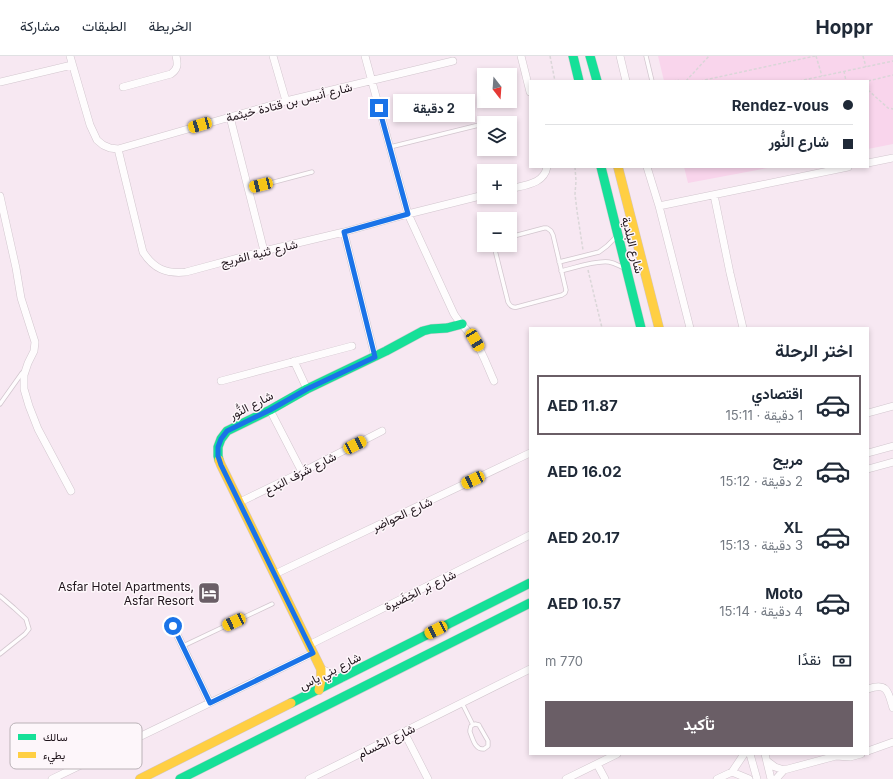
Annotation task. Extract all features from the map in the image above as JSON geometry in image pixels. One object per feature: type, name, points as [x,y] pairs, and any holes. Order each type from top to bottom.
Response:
[{"type":"main road","points":[[573,56],[579,80]]},
{"type":"main road","points":[[590,56],[597,80]]},
{"type":"main road","name":"شارع البلدية","points":[[601,168],[627,270],[639,326]]},
{"type":"main road","name":"شارع البلدية","points":[[618,168],[659,327]]},
{"type":"main road","name":"شارع النُّور","points":[[321,669],[221,465],[218,456],[218,447],[221,439],[227,431],[270,410],[307,389],[375,357],[423,331],[447,328],[462,324]]},
{"type":"main road","name":"شارع بني ياس","points":[[140,779],[529,584]]},
{"type":"main road","points":[[180,779],[529,604]]},
{"type":"main road","points":[[319,690],[321,669]]},
{"type":"street","points":[[70,56],[90,125],[97,140],[103,145],[118,149]]},
{"type":"street","points":[[123,87],[171,74],[177,68],[178,64],[176,56]]},
{"type":"street","points":[[273,56],[286,101]]},
{"type":"street","points":[[365,56],[408,214],[454,314],[475,340],[494,381]]},
{"type":"street","points":[[521,56],[529,88]]},
{"type":"street","points":[[620,56],[626,80]]},
{"type":"street","name":"شارع أنيس بن قتادة خيثمة","points":[[118,149],[286,101],[453,61]]},
{"type":"street","points":[[0,82],[72,65]]},
{"type":"street","points":[[230,117],[264,251]]},
{"type":"street","name":"شارع ثنية الفريج","points":[[118,149],[143,252],[156,267],[166,272],[186,272],[477,197]]},
{"type":"street","points":[[869,163],[893,158]]},
{"type":"street","points":[[517,187],[543,178],[547,168]]},
{"type":"street","points":[[647,168],[659,206],[690,327]]},
{"type":"street","points":[[659,206],[843,168]]},
{"type":"street","points":[[714,195],[743,327]]},
{"type":"street","points":[[0,196],[22,298],[34,342],[34,351],[25,369],[23,382],[24,389],[31,411],[44,442],[71,491]]},
{"type":"street","points":[[344,232],[375,357]]},
{"type":"street","points":[[221,382],[352,346]]},
{"type":"street","points":[[294,361],[307,389]]},
{"type":"street","points":[[869,413],[893,406]]},
{"type":"street","points":[[270,410],[302,472]]},
{"type":"street","name":"شارع شَرَف البَدع","points":[[240,502],[382,431]]},
{"type":"street","points":[[869,453],[893,446]]},
{"type":"street","name":"شارع الحواضِر","points":[[275,574],[529,453]]},
{"type":"street","points":[[869,469],[893,462]]},
{"type":"street","name":"شارع بَر الخِضَيرة","points":[[142,736],[210,703],[529,536]]},
{"type":"street","points":[[173,626],[210,703]]},
{"type":"street","points":[[321,669],[343,678]]},
{"type":"street","name":"شارع الحُسام","points":[[309,779],[529,670]]},
{"type":"street","points":[[869,689],[877,686],[885,688],[888,692],[893,708]]},
{"type":"street","points":[[404,732],[428,779]]},
{"type":"street","points":[[869,751],[893,742]]},
{"type":"street","points":[[566,779],[615,755]]},
{"type":"street","points":[[718,779],[732,772],[743,755]]},
{"type":"street","points":[[750,755],[757,779]]},
{"type":"street","points":[[776,779],[784,770],[836,756],[858,755]]},
{"type":"street","points":[[766,758],[775,767],[784,770]]},
{"type":"street","points":[[766,758],[771,779]]},
{"type":"street","points":[[597,764],[605,779]]},
{"type":"street","name":"شارع بَر الخِضَيرة","points":[[52,779],[73,769]]},
{"type":"street","points":[[732,772],[749,779]]},
{"type":"lane","points":[[646,56],[652,80]]},
{"type":"lane","points":[[390,147],[477,125]]},
{"type":"lane","points":[[248,188],[312,172]]},
{"type":"lane","points":[[496,252],[508,302],[511,306],[517,307],[565,293],[566,290],[553,233],[549,229],[544,228],[517,235]]},
{"type":"lane","points":[[559,262],[604,250],[618,234]]},
{"type":"lane","points":[[562,271],[607,262],[616,264],[627,270]]},
{"type":"lane","points":[[0,404],[25,369]]},
{"type":"lane","points":[[0,596],[26,619],[29,629],[0,654]]},
{"type":"lane","points":[[183,646],[272,604]]},
{"type":"lane","points":[[462,703],[473,725]]},
{"type":"lane","points":[[473,725],[479,725],[488,741],[488,746],[484,749],[480,749],[477,746],[470,732],[470,728],[473,725]]},
{"type":"path","points":[[550,56],[555,80]]},
{"type":"path","points":[[687,80],[709,56]]},
{"type":"path","points":[[705,80],[816,56],[822,76]]},
{"type":"path","points":[[863,56],[866,67]]},
{"type":"path","points":[[804,80],[893,61]]},
{"type":"path","points":[[844,71],[846,80]]},
{"type":"path","points":[[869,81],[893,75]]},
{"type":"path","points":[[869,91],[888,108],[893,109]]},
{"type":"path","points":[[575,168],[575,194],[584,256]]},
{"type":"path","points":[[587,265],[602,327]]},
{"type":"shaded area","points":[[658,56],[893,56],[893,144],[869,149],[869,80],[664,80]]},
{"type":"shaded area","points":[[684,168],[768,168],[688,183]]},
{"type":"traffic: fast","points":[[573,56],[579,80]]},
{"type":"traffic: fast","points":[[590,56],[597,80]]},
{"type":"traffic: fast","points":[[601,168],[641,327]]},
{"type":"traffic: fast","points":[[219,460],[218,447],[221,439],[227,431],[423,331],[447,328],[462,324]]},
{"type":"traffic: fast","points":[[291,703],[529,584]]},
{"type":"traffic: fast","points":[[180,779],[529,604]]},
{"type":"traffic: slow","points":[[618,168],[659,327]]},
{"type":"traffic: slow","points":[[219,460],[321,669],[319,690]]},
{"type":"traffic: slow","points":[[140,779],[291,703]]},
{"type":"place","name":"Asfar Hotel Apartments, Asfar Resort","points":[[209,593]]},
{"type":"route","points":[[173,626],[210,703],[313,653],[221,465],[218,456],[218,447],[221,439],[227,431],[270,410],[307,389],[375,357],[344,232],[408,214],[379,108]]}]
